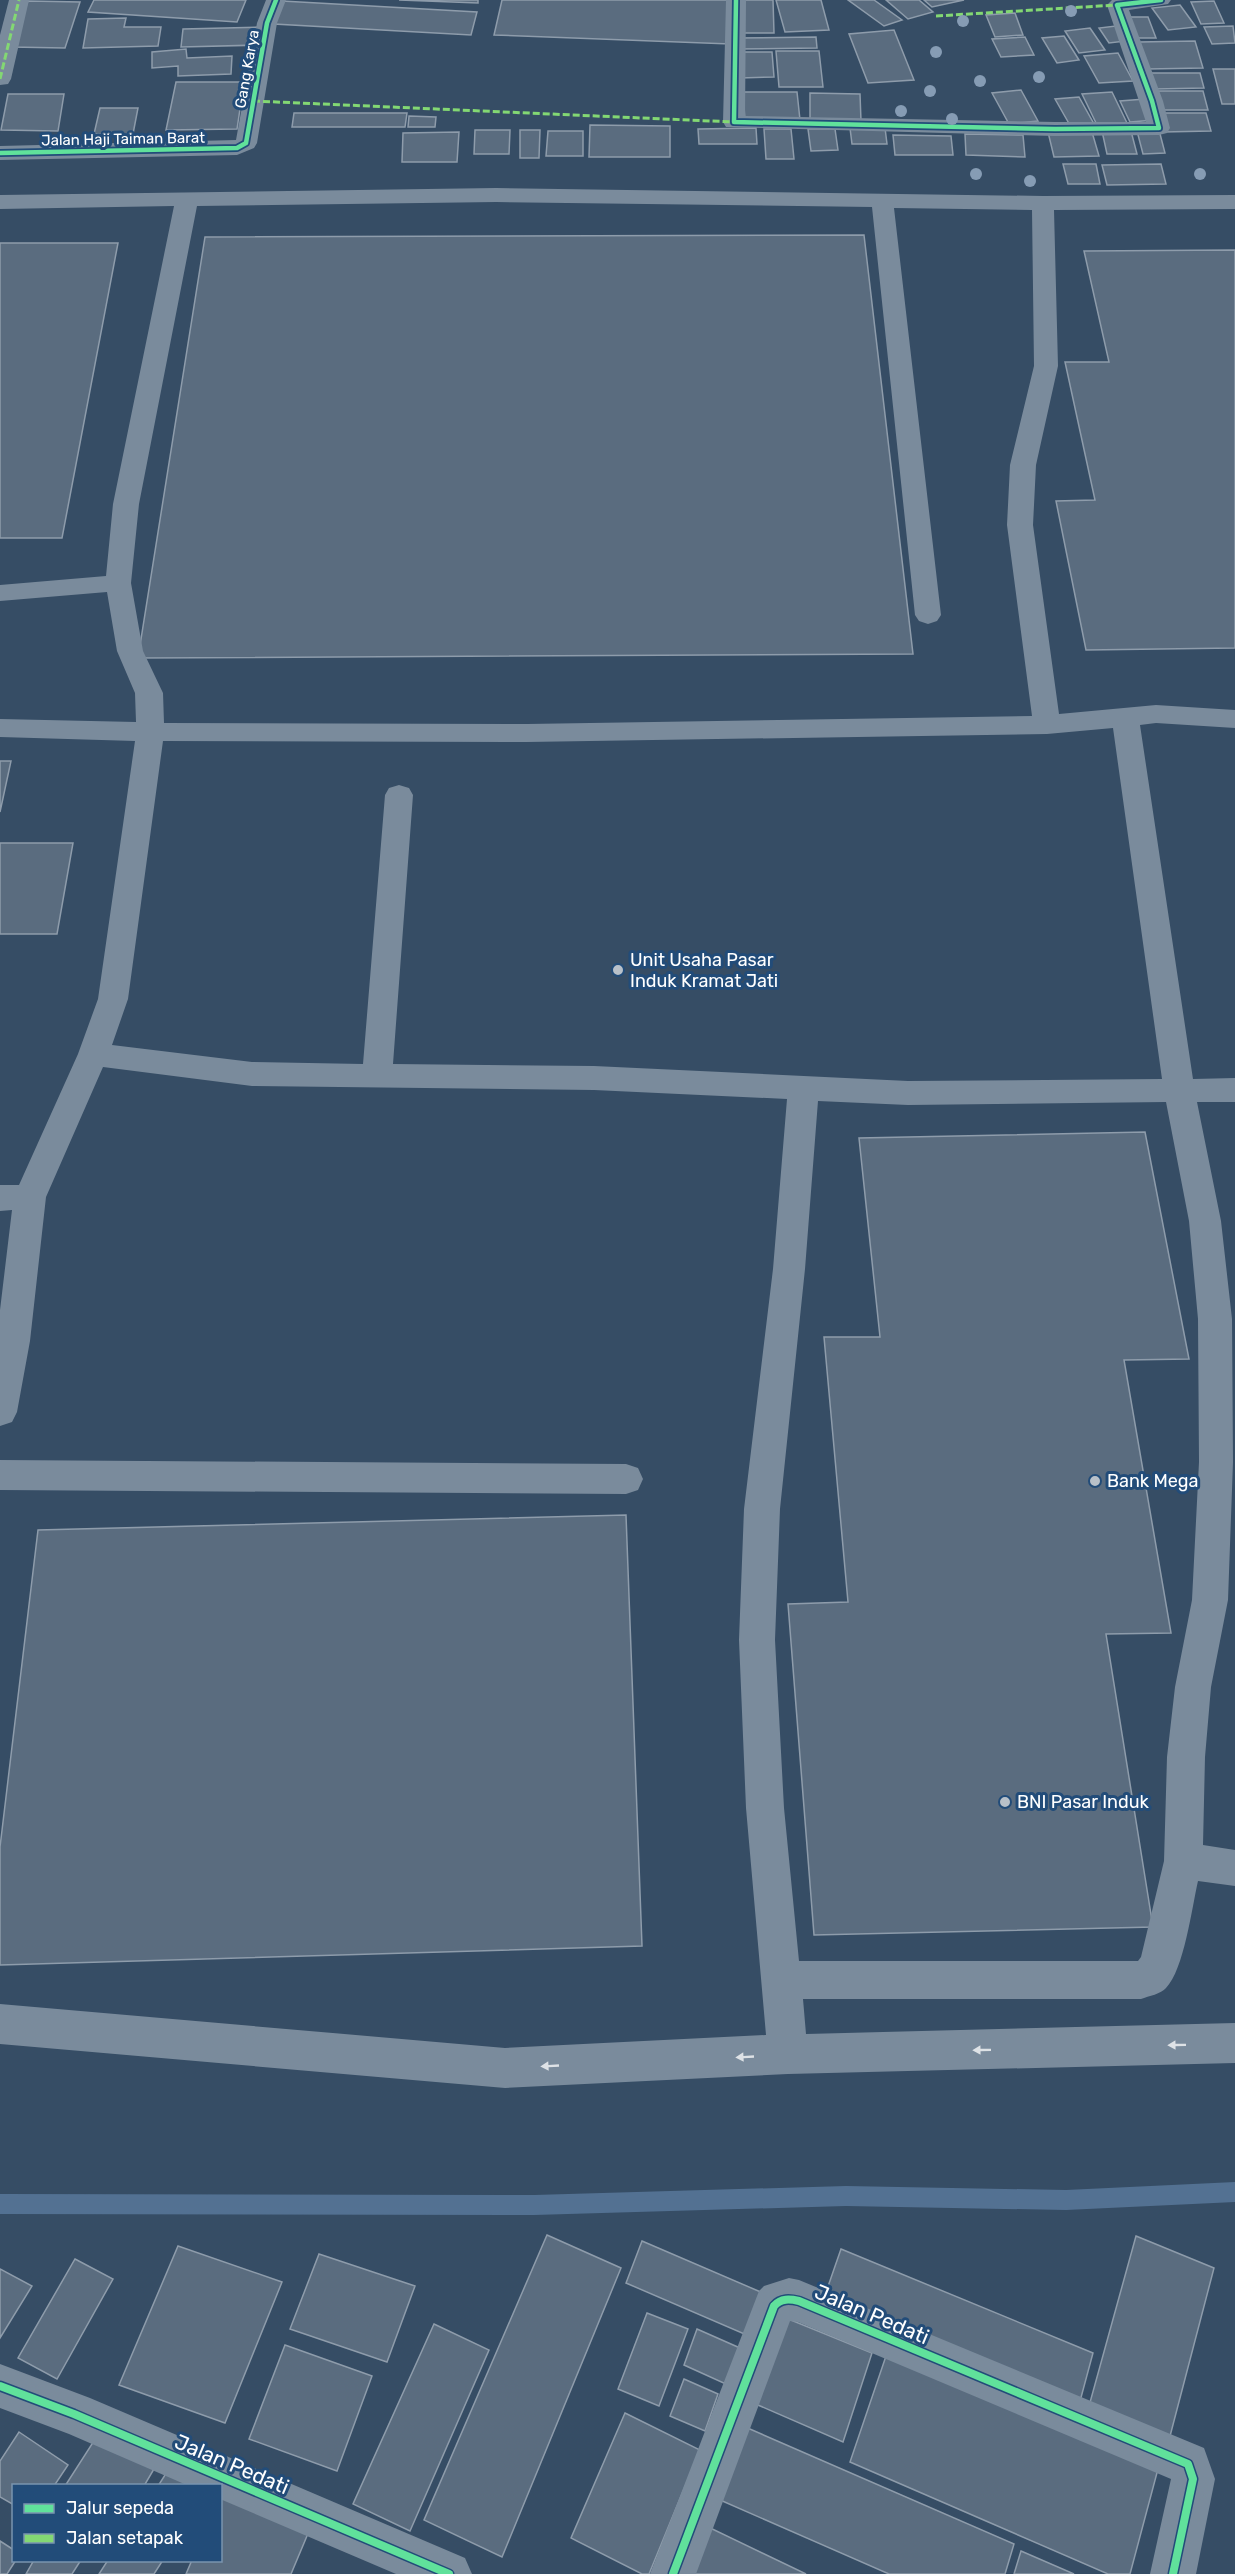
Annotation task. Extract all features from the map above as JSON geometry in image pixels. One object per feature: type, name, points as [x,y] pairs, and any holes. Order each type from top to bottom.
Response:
[{"type":"street","points":[[0,79],[19,0]]},
{"type":"street","name":"Gang Karya","points":[[246,143],[267,23],[276,0]]},
{"type":"street","points":[[736,0],[734,122],[1112,129],[1159,128],[1152,101],[1117,5],[1161,0]]},
{"type":"street","name":"Jalan Haji Taiman Barat","points":[[0,153],[237,148],[246,143]]},
{"type":"street","points":[[0,202],[496,195],[1043,203],[1235,202]]},
{"type":"street","points":[[0,1412],[13,1341],[15,1197],[93,1054],[113,999],[150,732],[148,693],[130,651],[118,583],[126,504],[187,200]]},
{"type":"street","points":[[882,200],[927,615]]},
{"type":"street","points":[[1043,203],[1046,366],[1023,465],[1020,525],[1047,725]]},
{"type":"street","points":[[0,593],[118,583]]},
{"type":"street","points":[[0,728],[150,732],[527,733],[1047,725],[1156,714],[1235,718]]},
{"type":"street","points":[[782,1980],[1141,1980],[1151,1976],[1159,1965],[1183,1861],[1186,1757],[1193,1687],[1210,1600],[1216,1450],[1215,1319],[1205,1221],[1179,1091],[1125,718]]},
{"type":"street","points":[[377,1076],[399,795]]},
{"type":"street","points":[[93,1054],[252,1074],[594,1078],[908,1093],[1235,1090]]},
{"type":"street","points":[[788,2054],[765,1808],[756,1640],[762,1509],[789,1269],[803,1089]]},
{"type":"street","points":[[0,1475],[626,1479]]},
{"type":"street","points":[[1183,1861],[1235,1868]]},
{"type":"street","points":[[0,2024],[505,2068],[788,2054],[1235,2043]]},
{"type":"street","name":"Jalan Pedati","points":[[673,2574],[774,2306],[776,2302],[783,2300],[799,2301],[1185,2462],[1191,2468],[1193,2479],[1173,2574]]},
{"type":"street","name":"Jalan Pedati","points":[[0,2386],[74,2414],[449,2574]]},
{"type":"building","points":[[94,0],[246,0],[237,22],[88,12]]},
{"type":"building","points":[[399,0],[478,0],[478,3]]},
{"type":"building","points":[[502,0],[732,0],[730,44],[494,35]]},
{"type":"building","points":[[739,0],[773,0],[774,33],[739,33]]},
{"type":"building","points":[[776,0],[821,0],[829,30],[785,32]]},
{"type":"building","points":[[848,0],[874,0],[902,20],[884,26]]},
{"type":"building","points":[[886,0],[919,0],[933,12],[908,19]]},
{"type":"building","points":[[924,0],[964,0],[932,7]]},
{"type":"building","points":[[28,1],[80,2],[65,48],[11,47]]},
{"type":"building","points":[[282,1],[477,12],[471,35],[274,24]]},
{"type":"building","points":[[1214,1],[1224,23],[1201,24],[1191,2]]},
{"type":"building","points":[[1180,5],[1196,27],[1168,30],[1152,8]]},
{"type":"building","points":[[1015,13],[1023,35],[995,37],[986,15]]},
{"type":"building","points":[[1129,17],[1148,17],[1156,38],[1137,38]]},
{"type":"building","points":[[126,18],[124,27],[161,27],[158,46],[83,48],[88,19]]},
{"type":"building","points":[[1116,26],[1126,41],[1109,43],[1099,28]]},
{"type":"building","points":[[1233,26],[1235,43],[1212,44],[1204,27]]},
{"type":"building","points":[[262,27],[261,45],[181,47],[183,29]]},
{"type":"building","points":[[1090,28],[1105,50],[1079,53],[1065,31]]},
{"type":"building","points":[[894,30],[914,80],[868,83],[849,34]]},
{"type":"building","points":[[1064,36],[1079,60],[1057,63],[1042,38]]},
{"type":"building","points":[[816,37],[817,48],[736,49],[735,38]]},
{"type":"building","points":[[1025,37],[1034,55],[1001,57],[992,39]]},
{"type":"building","points":[[1195,41],[1203,68],[1147,69],[1139,42]]},
{"type":"building","points":[[186,49],[187,58],[232,56],[231,74],[178,76],[178,66],[152,68],[152,52]]},
{"type":"building","points":[[776,51],[819,51],[823,87],[779,87]]},
{"type":"building","points":[[738,52],[772,52],[774,77],[740,78]]},
{"type":"building","points":[[1118,53],[1133,81],[1099,83],[1084,56]]},
{"type":"building","points":[[1213,69],[1235,69],[1235,104],[1222,104]]},
{"type":"building","points":[[1150,73],[1200,73],[1204,88],[1155,89]]},
{"type":"building","points":[[176,82],[244,82],[237,129],[166,130]]},
{"type":"building","points":[[1021,90],[1038,121],[1009,124],[992,93]]},
{"type":"building","points":[[1155,91],[1203,91],[1208,110],[1161,110]]},
{"type":"building","points":[[743,92],[797,92],[800,120],[745,120]]},
{"type":"building","points":[[1112,92],[1128,125],[1098,127],[1082,94]]},
{"type":"building","points":[[810,93],[860,94],[861,121],[810,120]]},
{"type":"building","points":[[8,94],[64,94],[58,131],[1,130]]},
{"type":"building","points":[[1079,97],[1094,124],[1071,127],[1055,99]]},
{"type":"building","points":[[1145,99],[1155,120],[1130,122],[1120,101]]},
{"type":"building","points":[[100,108],[138,108],[133,134],[94,134]]},
{"type":"building","points":[[294,113],[407,113],[405,127],[292,127]]},
{"type":"building","points":[[1159,113],[1206,113],[1211,131],[1163,132]]},
{"type":"building","points":[[409,116],[436,117],[435,127],[408,127]]},
{"type":"building","points":[[590,125],[670,126],[670,157],[589,157]]},
{"type":"building","points":[[756,128],[757,144],[699,144],[698,129]]},
{"type":"building","points":[[850,128],[885,128],[887,144],[852,144]]},
{"type":"building","points":[[764,129],[791,129],[794,159],[766,159]]},
{"type":"building","points":[[808,129],[835,129],[838,150],[811,151]]},
{"type":"building","points":[[475,130],[510,130],[509,154],[474,154]]},
{"type":"building","points":[[520,130],[540,130],[539,158],[520,158]]},
{"type":"building","points":[[1159,130],[1165,153],[1143,154],[1137,131]]},
{"type":"building","points":[[548,131],[583,131],[583,156],[546,156]]},
{"type":"building","points":[[1102,131],[1131,131],[1137,154],[1107,154]]},
{"type":"building","points":[[459,132],[457,162],[402,162],[403,133]]},
{"type":"building","points":[[1048,132],[1092,132],[1099,156],[1054,157]]},
{"type":"building","points":[[965,134],[1023,135],[1025,157],[966,155]]},
{"type":"building","points":[[893,135],[951,136],[953,155],[895,155]]},
{"type":"building","points":[[1063,164],[1096,164],[1100,184],[1068,184]]},
{"type":"building","points":[[1161,164],[1166,184],[1107,185],[1102,165]]},
{"type":"building","points":[[864,235],[913,654],[138,658],[205,237]]},
{"type":"building","points":[[0,243],[118,243],[62,538],[0,538]]},
{"type":"building","points":[[1235,250],[1235,648],[1086,650],[1056,501],[1095,500],[1065,362],[1109,362],[1084,251]]},
{"type":"building","points":[[0,761],[11,761],[0,812]]},
{"type":"building","points":[[0,843],[73,843],[57,934],[0,934]]},
{"type":"building","points":[[1145,1132],[1189,1359],[1124,1360],[1171,1633],[1106,1634],[1153,1927],[814,1935],[788,1604],[848,1602],[824,1337],[880,1337],[859,1138]]},
{"type":"building","points":[[626,1515],[642,1946],[0,1965],[0,1847],[38,1530]]},
{"type":"building","points":[[547,2235],[621,2268],[502,2557],[424,2520]]},
{"type":"building","points":[[1136,2236],[1214,2268],[1169,2440],[1089,2406]]},
{"type":"building","points":[[642,2241],[763,2293],[749,2336],[626,2283]]},
{"type":"building","points":[[178,2246],[282,2282],[225,2423],[119,2385]]},
{"type":"building","points":[[841,2249],[1093,2353],[1079,2405],[824,2298]]},
{"type":"building","points":[[319,2254],[415,2286],[387,2362],[290,2329]]},
{"type":"building","points":[[75,2259],[113,2279],[57,2379],[18,2358]]},
{"type":"building","points":[[0,2269],[32,2286],[0,2338]]},
{"type":"building","points":[[647,2313],[688,2329],[659,2406],[618,2389]]},
{"type":"building","points":[[781,2316],[872,2353],[843,2442],[751,2402]]},
{"type":"building","points":[[434,2324],[489,2350],[410,2531],[353,2504]]},
{"type":"building","points":[[697,2329],[740,2348],[728,2385],[684,2365]]},
{"type":"building","points":[[285,2345],[372,2376],[337,2471],[249,2439]]},
{"type":"building","points":[[886,2356],[1158,2469],[1130,2574],[1108,2574],[850,2462]]},
{"type":"building","points":[[684,2379],[718,2394],[705,2431],[670,2416]]},
{"type":"building","points":[[625,2413],[700,2450],[649,2574],[642,2574],[571,2538]]},
{"type":"building","points":[[736,2423],[1014,2544],[1005,2574],[889,2574],[711,2496]]},
{"type":"building","points":[[19,2432],[68,2465],[55,2484],[12,2484],[12,2504],[0,2497],[0,2461]]},
{"type":"building","points":[[99,2433],[154,2469],[145,2484],[66,2484]]},
{"type":"building","points":[[172,2464],[200,2484],[159,2484]]},
{"type":"building","points":[[222,2495],[312,2524],[291,2574],[186,2574],[191,2562],[222,2562]]},
{"type":"building","points":[[704,2525],[806,2574],[685,2574]]},
{"type":"building","points":[[0,2541],[12,2549],[12,2562],[15,2562],[7,2574],[0,2574]]},
{"type":"building","points":[[1021,2551],[1074,2574],[1014,2574]]},
{"type":"building","points":[[33,2562],[80,2562],[72,2574],[26,2574]]},
{"type":"building","points":[[107,2562],[162,2562],[154,2574],[99,2574]]},
{"type":"waterway","points":[[0,2204],[534,2205],[846,2196],[1066,2200],[1235,2192]]},
{"type":"marked path","points":[[0,79],[19,0]]},
{"type":"marked path","points":[[936,16],[1117,5]]},
{"type":"marked path","points":[[253,101],[734,122]]},
{"type":"cycle path","points":[[0,153],[237,148],[246,143],[267,23],[276,0]]},
{"type":"cycle path","points":[[736,0],[734,122],[1055,129],[1159,128],[1152,101],[1117,5],[1161,0]]},
{"type":"cycle path","points":[[673,2574],[774,2306],[782,2300],[799,2301],[1188,2464],[1193,2479],[1173,2574]]},
{"type":"cycle path","points":[[0,2386],[74,2414],[449,2574]]},
{"type":"place","name":"Unit Usaha Pasar Induk Kramat Jati","points":[[618,970]]},
{"type":"place","name":"Bank Mega","points":[[1095,1481]]},
{"type":"place","name":"BNI Pasar Induk","points":[[1005,1802]]}]
